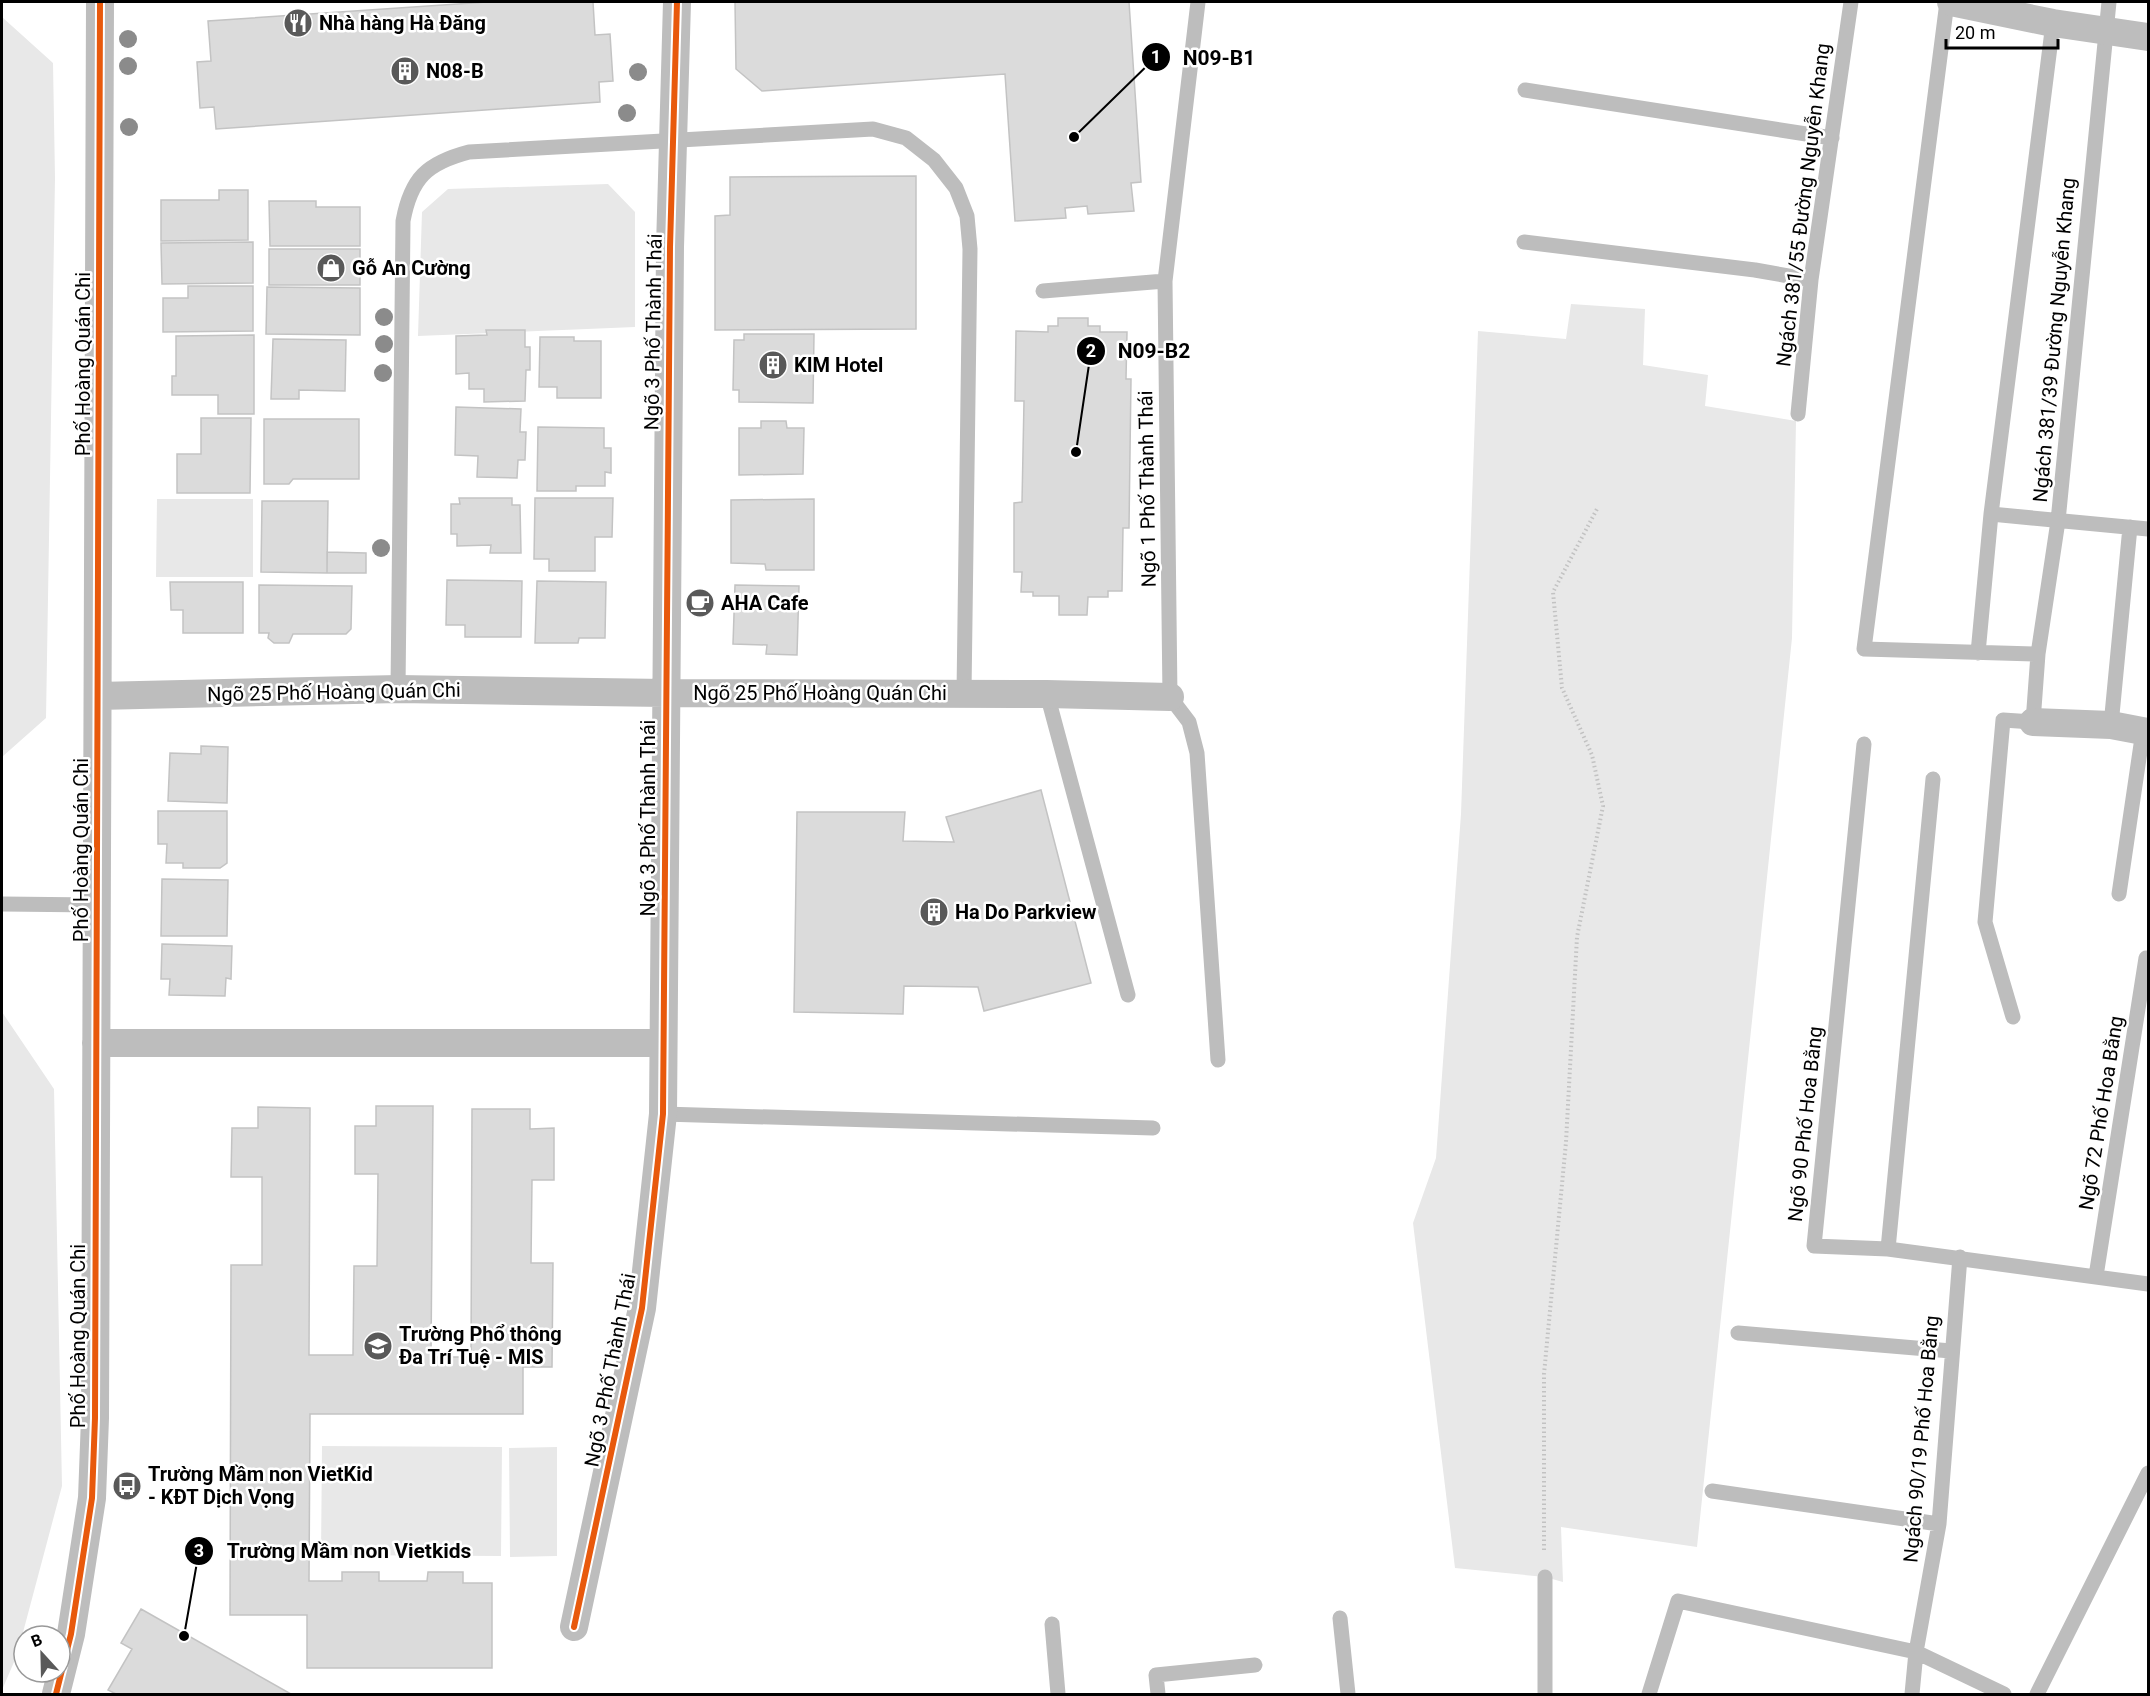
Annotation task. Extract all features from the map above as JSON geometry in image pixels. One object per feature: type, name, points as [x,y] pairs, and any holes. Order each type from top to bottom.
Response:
[{"type":"street","name":"Phố Hoàng Quán Chi","points":[[56,1695],[71,1634],[92,1498],[97,905],[100,2]]},
{"type":"street","name":"Ngõ 3 Phố Thành Thái","points":[[573,1627],[642,1308],[663,1114],[664,693],[677,2]]},
{"type":"street","points":[[1951,2],[2053,22],[2148,37]]},
{"type":"street","name":"Ngõ 25 Phố Hoàng Quán Chi","points":[[98,696],[398,689],[664,693],[964,693],[1170,697]]},
{"type":"street","points":[[2033,722],[2110,725],[2146,731]]},
{"type":"street","points":[[96,1043],[663,1043]]},
{"type":"lane","name":"Ngõ 1 Phố Thành Thái","points":[[1170,697],[1165,281],[1197,2]]},
{"type":"lane","name":"Ngách 381/55 Đường Nguyễn Khang","points":[[1798,414],[1811,280],[1851,2]]},
{"type":"lane","points":[[1947,2],[1864,649],[2038,654]]},
{"type":"lane","name":"Ngách 381/39 Đường Nguyễn Khang","points":[[2033,722],[2038,654],[2058,521],[2104,29],[2109,2]]},
{"type":"lane","points":[[1978,654],[1991,514],[2053,22]]},
{"type":"lane","points":[[1525,90],[1832,138]]},
{"type":"lane","points":[[398,689],[403,221],[408,196],[417,179],[445,158],[469,152],[873,129],[906,138],[934,160],[956,188],[967,216],[970,249],[964,693]]},
{"type":"lane","points":[[1524,242],[1755,270],[1811,280]]},
{"type":"lane","points":[[1043,291],[1165,281]]},
{"type":"lane","points":[[1991,514],[2148,529]]},
{"type":"lane","points":[[2110,725],[2130,527]]},
{"type":"lane","points":[[1047,694],[1128,995]]},
{"type":"lane","points":[[1170,697],[1189,722],[1197,753],[1218,1060]]},
{"type":"lane","points":[[2013,1017],[1985,922],[2003,720],[2033,722]]},
{"type":"lane","points":[[2119,894],[2146,731]]},
{"type":"lane","name":"Ngõ 90 Phố Hoa Bằng","points":[[1864,744],[1814,1246],[1888,1249],[1960,1257],[2148,1284]]},
{"type":"lane","points":[[1888,1249],[1933,779]]},
{"type":"lane","points":[[2,904],[97,905]]},
{"type":"lane","name":"Ngõ 72 Phố Hoa Bằng","points":[[2096,1276],[2146,958],[2148,959]]},
{"type":"lane","points":[[663,1114],[1153,1128]]},
{"type":"lane","name":"Ngách 90/19 Phố Hoa Bằng","points":[[1912,1695],[1916,1652],[1939,1524],[1960,1257]]},
{"type":"lane","points":[[1738,1333],[1951,1352]]},
{"type":"lane","points":[[2037,1695],[2148,1473]]},
{"type":"lane","points":[[1712,1491],[1939,1524]]},
{"type":"lane","points":[[1545,1577],[1545,1695]]},
{"type":"lane","points":[[1649,1695],[1678,1601],[1916,1652],[2004,1695]]},
{"type":"lane","points":[[1340,1618],[1348,1695]]},
{"type":"lane","points":[[1052,1624],[1058,1695]]},
{"type":"lane","points":[[1158,1695],[1156,1675],[1255,1665]]},
{"type":"path","points":[[1545,1577],[1542,1503],[1544,1374],[1566,1142],[1577,937],[1603,806],[1592,754],[1562,688],[1553,592],[1597,509]]},
{"type":"shaded area","points":[[2,17],[53,63],[55,178],[46,718],[2,757]]},
{"type":"shaded area","points":[[608,184],[635,212],[635,327],[418,336],[422,212],[448,189]]},
{"type":"shaded area","points":[[1571,304],[1645,309],[1643,365],[1708,375],[1705,406],[1796,421],[1792,638],[1697,1547],[1561,1527],[1563,1582],[1545,1577],[1455,1568],[1413,1223],[1436,1158],[1461,814],[1478,331],[1566,339]]},
{"type":"shaded area","points":[[157,499],[253,499],[253,577],[156,577]]},
{"type":"shaded area","points":[[2,1012],[54,1089],[62,1486],[25,1624],[12,1624],[12,1667],[2,1690]]},
{"type":"shaded area","points":[[322,1446],[502,1447],[501,1556],[321,1555]]},
{"type":"shaded area","points":[[557,1447],[557,1556],[510,1557],[509,1448]]},
{"type":"building","name":"N08-B","points":[[487,2],[593,2],[595,35],[610,34],[613,81],[599,82],[600,102],[216,129],[214,107],[200,108],[197,62],[211,61],[208,21]]},
{"type":"building","points":[[735,2],[1129,2],[1141,182],[1131,183],[1134,211],[1088,214],[1087,206],[1065,208],[1066,218],[1015,221],[1005,74],[762,91],[736,69]]},
{"type":"building","points":[[916,176],[916,329],[715,330],[715,216],[730,215],[730,177]]},
{"type":"building","points":[[219,190],[248,190],[248,240],[161,241],[161,200],[219,200]]},
{"type":"building","points":[[269,201],[316,201],[316,207],[360,207],[360,246],[270,246]]},
{"type":"building","points":[[253,242],[253,283],[162,284],[161,243]]},
{"type":"building","points":[[269,249],[360,249],[360,285],[269,285]]},
{"type":"building","points":[[188,286],[253,286],[253,331],[163,332],[163,298],[188,298]]},
{"type":"building","points":[[267,287],[360,288],[360,335],[266,334]]},
{"type":"building","points":[[1058,318],[1088,318],[1088,326],[1100,326],[1100,332],[1127,332],[1126,379],[1131,379],[1129,528],[1123,528],[1122,591],[1108,591],[1108,597],[1088,597],[1087,615],[1059,615],[1059,596],[1033,596],[1033,592],[1021,592],[1022,572],[1014,572],[1014,503],[1022,502],[1024,401],[1015,401],[1016,331],[1048,332],[1048,326],[1058,326]]},
{"type":"building","points":[[486,330],[525,330],[525,347],[530,347],[530,370],[526,370],[525,401],[484,402],[484,389],[469,389],[469,373],[456,374],[456,336],[487,335]]},
{"type":"building","name":"KIM Hotel","points":[[744,334],[814,334],[813,403],[739,402],[739,390],[733,390],[734,340],[744,340]]},
{"type":"building","points":[[254,335],[254,414],[218,414],[218,395],[172,395],[172,376],[176,376],[176,336]]},
{"type":"building","points":[[540,337],[574,337],[574,341],[601,341],[601,398],[557,398],[557,387],[539,387]]},
{"type":"building","points":[[273,339],[346,340],[345,391],[299,390],[299,399],[271,399]]},
{"type":"building","points":[[456,407],[521,409],[520,432],[526,432],[525,460],[518,460],[517,478],[477,477],[478,456],[455,455]]},
{"type":"building","points":[[201,418],[251,418],[250,493],[177,493],[177,454],[201,454]]},
{"type":"building","points":[[264,419],[359,419],[359,479],[293,479],[289,484],[264,484]]},
{"type":"building","points":[[761,421],[786,421],[787,428],[804,428],[803,474],[739,475],[739,428],[761,428]]},
{"type":"building","points":[[538,427],[604,428],[604,448],[611,448],[611,473],[605,472],[605,486],[576,486],[576,491],[537,491]]},
{"type":"building","points":[[459,498],[512,498],[512,505],[520,505],[521,553],[490,553],[491,545],[457,546],[457,534],[451,534],[451,504],[460,504]]},
{"type":"building","points":[[535,498],[613,498],[612,537],[595,537],[595,571],[549,571],[549,559],[534,559]]},
{"type":"building","points":[[814,499],[814,570],[766,570],[765,564],[731,563],[731,500]]},
{"type":"building","points":[[262,501],[328,501],[327,573],[261,572]]},
{"type":"building","points":[[327,552],[366,553],[366,573],[327,573]]},
{"type":"building","points":[[447,580],[522,581],[521,637],[465,637],[465,625],[446,625]]},
{"type":"building","points":[[537,581],[606,582],[605,638],[579,638],[578,643],[535,643]]},
{"type":"building","points":[[170,582],[243,582],[243,633],[183,633],[183,610],[171,610]]},
{"type":"building","points":[[259,585],[352,586],[351,629],[346,634],[293,634],[289,643],[274,643],[268,638],[269,633],[259,633]]},
{"type":"building","points":[[735,585],[799,586],[797,655],[766,654],[767,645],[733,644]]},
{"type":"building","points":[[201,746],[228,747],[227,803],[168,801],[170,753],[201,754]]},
{"type":"building","name":"Ha Do Parkview","points":[[1041,790],[1091,983],[984,1011],[978,987],[904,986],[903,1014],[794,1012],[797,812],[905,812],[903,841],[954,842],[946,817]]},
{"type":"building","points":[[158,811],[227,811],[227,863],[220,868],[183,868],[183,863],[166,863],[167,844],[158,844]]},
{"type":"building","points":[[162,879],[228,880],[227,936],[161,936]]},
{"type":"building","points":[[162,944],[232,946],[231,979],[226,978],[225,996],[169,995],[170,979],[161,979]]},
{"type":"building","points":[[376,1106],[433,1106],[431,1357],[471,1357],[472,1109],[530,1109],[530,1129],[554,1128],[554,1180],[532,1180],[531,1263],[553,1263],[552,1367],[523,1367],[523,1414],[310,1414],[309,1581],[342,1581],[342,1572],[379,1572],[379,1581],[427,1581],[428,1572],[463,1572],[463,1583],[492,1583],[492,1668],[307,1668],[307,1615],[230,1615],[231,1265],[262,1265],[262,1177],[231,1177],[232,1128],[258,1128],[258,1107],[310,1108],[309,1355],[353,1355],[354,1266],[377,1266],[378,1174],[355,1174],[355,1126],[376,1126]]},
{"type":"building","points":[[141,1609],[291,1694],[116,1694],[108,1690],[132,1649],[121,1643]]},
{"type":"cycle path","points":[[56,1694],[71,1634],[92,1498],[95,1418],[100,2]]},
{"type":"cycle path","points":[[574,1627],[642,1308],[663,1114],[670,247],[677,2]]},
{"type":"place","name":"Nhà hàng Hà Đăng","points":[[298,23]]},
{"type":"place","name":"N08-B","points":[[405,71]]},
{"type":"place","name":"N09-B1","points":[[1074,137]]},
{"type":"place","name":"Gỗ An Cường","points":[[331,268]]},
{"type":"place","name":"KIM Hotel","points":[[773,365]]},
{"type":"place","name":"N09-B2","points":[[1076,452]]},
{"type":"place","name":"AHA Cafe","points":[[700,603]]},
{"type":"place","name":"Ha Do Parkview","points":[[934,912]]},
{"type":"place","name":"Trường Phổ thông Đa Trí Tuệ - MIS","points":[[378,1346]]},
{"type":"place","name":"Trường Mầm non VietKid - KĐT Dịch Vọng","points":[[127,1486]]},
{"type":"place","name":"Trường Mầm non Vietkids","points":[[184,1636]]}]
